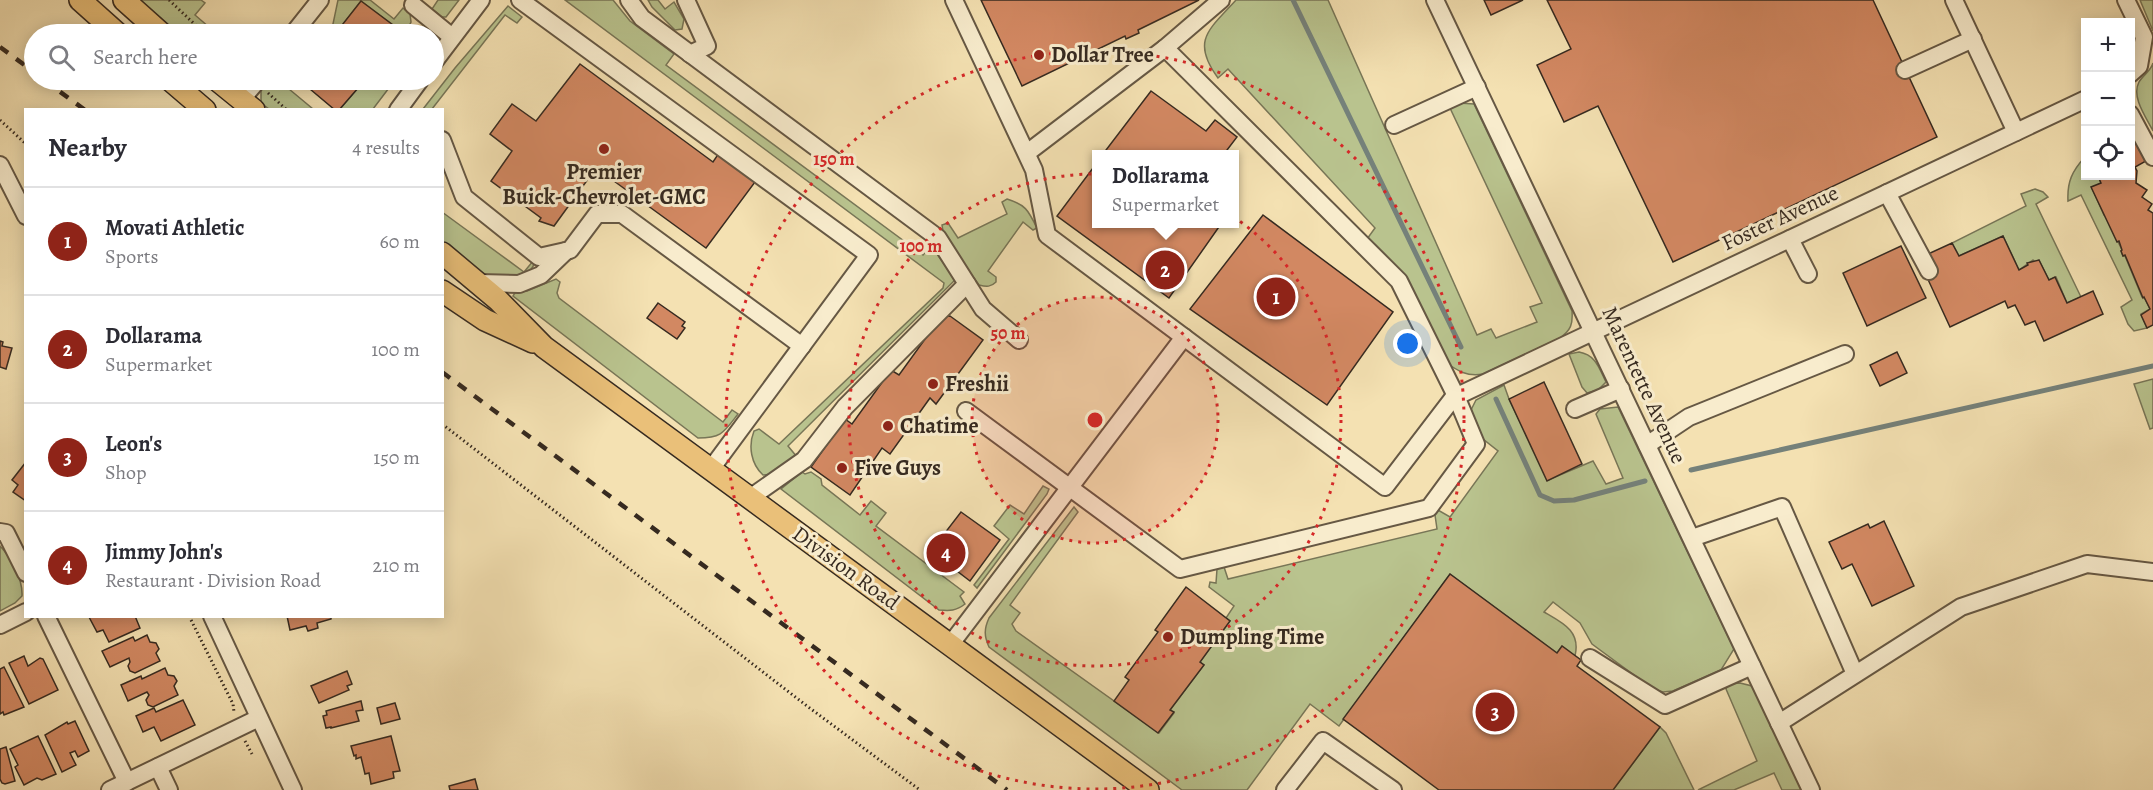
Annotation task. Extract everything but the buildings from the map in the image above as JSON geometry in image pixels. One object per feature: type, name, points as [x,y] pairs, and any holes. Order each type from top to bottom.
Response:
[{"type":"main road","points":[[80,0],[107,24]]},
{"type":"main road","points":[[124,0],[151,24]]},
{"type":"main road","points":[[182,90],[203,108]]},
{"type":"main road","points":[[229,90],[248,105]]},
{"type":"main road","name":"Division Road","points":[[444,255],[480,283],[544,347],[1148,790]]},
{"type":"main road","name":"Division Road","points":[[444,292],[485,320],[544,347]]},
{"type":"street","points":[[301,24],[320,0]]},
{"type":"street","points":[[444,48],[480,0]]},
{"type":"street","points":[[520,0],[869,255],[711,469]]},
{"type":"street","points":[[628,0],[642,18],[938,238],[983,309],[1019,340]]},
{"type":"street","points":[[686,0],[707,46],[690,54]]},
{"type":"street","points":[[954,0],[1034,170],[1047,235],[1385,487],[1456,396]]},
{"type":"street","points":[[1027,153],[1165,48],[1221,0]]},
{"type":"street","name":"Marentette Avenue","points":[[1435,0],[1811,790]]},
{"type":"street","points":[[1954,0],[2016,132]]},
{"type":"street","points":[[2126,0],[2144,37],[2139,66],[2132,72]]},
{"type":"street","points":[[413,5],[436,24]]},
{"type":"street","points":[[444,30],[452,37]]},
{"type":"street","points":[[1905,70],[1973,39]]},
{"type":"street","points":[[966,411],[1180,569],[1429,508],[1476,444],[1456,396],[1399,281],[1165,48]]},
{"type":"street","points":[[1394,125],[1477,87]]},
{"type":"street","points":[[248,105],[257,90]]},
{"type":"street","points":[[399,108],[413,90]]},
{"type":"street","name":"Foster Avenue","points":[[1456,396],[2081,101]]},
{"type":"street","points":[[2135,123],[2153,157]]},
{"type":"street","points":[[444,145],[464,197],[539,257],[570,250],[597,214],[622,214],[802,346]]},
{"type":"street","points":[[0,165],[24,212]]},
{"type":"street","points":[[1887,193],[1929,271]]},
{"type":"street","points":[[1790,238],[1808,274]]},
{"type":"street","points":[[480,283],[519,284],[541,275],[566,251]]},
{"type":"street","points":[[750,498],[804,460],[845,407],[968,284]]},
{"type":"street","points":[[950,645],[1184,337]]},
{"type":"street","points":[[1647,445],[1689,417],[1845,354]]},
{"type":"street","points":[[1575,408],[1620,389]]},
{"type":"street","points":[[1692,538],[1782,507],[1855,674]]},
{"type":"street","points":[[0,532],[6,532],[24,569]]},
{"type":"street","points":[[1779,723],[1961,607],[2087,564],[2153,572]]},
{"type":"street","points":[[0,624],[24,613]]},
{"type":"street","points":[[47,618],[127,782]]},
{"type":"street","points":[[213,618],[293,790]]},
{"type":"street","points":[[1590,658],[1665,705],[1752,666]]},
{"type":"street","points":[[110,790],[259,718]]},
{"type":"street","points":[[1285,790],[1323,741],[1394,790]]},
{"type":"street","points":[[159,767],[170,790]]},
{"type":"path","points":[[169,0],[195,24]]},
{"type":"path","points":[[266,90],[285,108]]},
{"type":"path","points":[[0,120],[24,142]]},
{"type":"path","points":[[444,426],[807,706],[920,790]]},
{"type":"path","points":[[190,618],[232,704]]},
{"type":"green space","points":[[138,0],[201,0],[205,3],[195,15],[205,24],[165,24]]},
{"type":"green space","points":[[338,0],[370,0],[394,19],[403,8],[410,14],[411,22],[410,24],[392,24],[361,1],[344,24],[333,24]]},
{"type":"green space","points":[[438,0],[459,0],[446,17],[442,17],[432,9]]},
{"type":"green space","points":[[565,0],[613,0],[630,21],[674,54],[666,65],[923,255],[931,245],[955,280],[788,446],[797,457],[775,474],[763,475],[753,460],[751,449],[754,431],[759,429],[779,444],[943,288],[944,283]]},
{"type":"green space","points":[[648,0],[658,0],[665,9],[674,2],[684,19],[682,29],[675,30]]},
{"type":"green space","points":[[1236,0],[1328,0],[1477,335],[1491,329],[1496,338],[1537,322],[1530,307],[1542,303],[1450,108],[1459,103],[1474,104],[1572,311],[1572,323],[1567,332],[1560,338],[1483,374],[1472,375],[1445,362],[1367,239],[1375,228],[1228,69],[1218,78],[1210,65],[1205,54],[1207,36],[1211,27]]},
{"type":"green space","points":[[2140,0],[2153,0],[2153,31]]},
{"type":"green space","points":[[508,6],[522,17],[517,23],[505,15],[433,108],[424,108],[438,90],[444,90],[444,82]]},
{"type":"green space","points":[[2153,63],[2153,131],[2140,107],[2137,88]]},
{"type":"green space","points":[[261,90],[290,90],[312,108],[268,108],[261,103]]},
{"type":"green space","points":[[356,90],[387,90],[374,108],[341,108]]},
{"type":"green space","points":[[2081,162],[2081,180],[2100,180],[2101,183],[2092,188],[2142,297],[2150,309],[2141,314],[2147,328],[2134,331],[2128,324],[2121,307],[2132,300],[2081,195],[2068,201],[2068,188]]},
{"type":"green space","points":[[2035,189],[2048,197],[2036,204],[2081,297],[2067,303],[2056,277],[2049,280],[2039,260],[2035,262],[2033,260],[2019,270],[2003,236],[1959,256],[1952,243],[2026,206],[2021,194]]},
{"type":"green space","points":[[1007,199],[1026,209],[1037,228],[1033,230],[1023,222],[988,271],[996,277],[996,282],[989,286],[979,285],[944,237],[942,225],[948,223],[958,238],[1007,214],[1002,202]]},
{"type":"green space","points":[[444,213],[524,272],[533,261],[535,263],[527,276],[503,280],[482,273],[444,244]]},
{"type":"green space","points":[[556,279],[560,282],[557,293],[559,298],[723,422],[732,410],[738,414],[722,433],[712,437],[698,438],[513,296],[516,291],[527,291]]},
{"type":"green space","points":[[1579,352],[1593,359],[1606,382],[1598,390],[1587,393],[1582,387],[1569,354]]},
{"type":"green space","points":[[2153,379],[2153,428],[2150,429],[2134,384]]},
{"type":"green space","points":[[1504,385],[1548,480],[1593,461],[1606,484],[1623,478],[1596,414],[1600,409],[1618,407],[1734,649],[1721,670],[1673,691],[1663,692],[1653,689],[1592,644],[1580,623],[1553,602],[1544,612],[1564,624],[1573,634],[1576,647],[1575,656],[1562,646],[1557,653],[1450,574],[1339,726],[1310,704],[1247,790],[1182,790],[989,647],[985,632],[989,618],[1074,507],[1078,512],[1010,605],[1020,613],[1012,624],[1016,631],[1159,733],[1174,713],[1170,710],[1204,665],[1200,662],[1230,621],[1226,618],[1234,606],[1209,587],[1210,582],[1216,583],[1217,569],[1224,567],[1228,579],[1437,529],[1435,515],[1438,510],[1450,517],[1498,451],[1483,439],[1471,410],[1476,400]]},
{"type":"green space","points":[[802,472],[805,474],[811,472],[821,479],[822,485],[860,515],[871,501],[886,513],[876,526],[964,592],[960,596],[965,604],[953,610],[939,610],[781,489]]},
{"type":"green space","points":[[1043,486],[1049,489],[1047,494],[977,588],[974,585],[1009,539],[994,526],[1010,505],[1024,514]]},
{"type":"green space","points":[[0,546],[16,569],[21,583],[22,596],[15,603],[0,611]]},
{"type":"green space","points":[[1740,683],[1752,686],[1802,790],[1782,790],[1774,773],[1734,790],[1698,790],[1757,761],[1726,689],[1728,684]]},
{"type":"green space","points":[[1660,727],[1666,733],[1694,790],[1613,790]]},
{"type":"waterway","points":[[1293,0],[1461,347]]},
{"type":"waterway","points":[[1691,470],[2153,366]]},
{"type":"waterway","points":[[1496,399],[1540,495],[1554,501],[1574,500],[1645,481]]},
{"type":"railway","points":[[0,47],[24,65]]},
{"type":"railway","points":[[58,90],[82,108]]},
{"type":"railway","points":[[444,373],[1007,790]]},
{"type":"place","name":"Dollar Tree","points":[[1039,55]]},
{"type":"place","name":"Premier Buick-Chevrolet-GMC","points":[[604,149]]},
{"type":"place","name":"Dollarama","points":[[1165,270]]},
{"type":"place","name":"Movati Athletic","points":[[1276,297]]},
{"type":"place","name":"Freshii","points":[[933,384]]},
{"type":"place","name":"Chatime","points":[[888,426]]},
{"type":"place","name":"Five Guys","points":[[842,468]]},
{"type":"place","name":"Jimmy John's","points":[[946,553]]},
{"type":"place","name":"Dumpling Time","points":[[1168,637]]},
{"type":"place","name":"Leon's","points":[[1495,712]]}]
